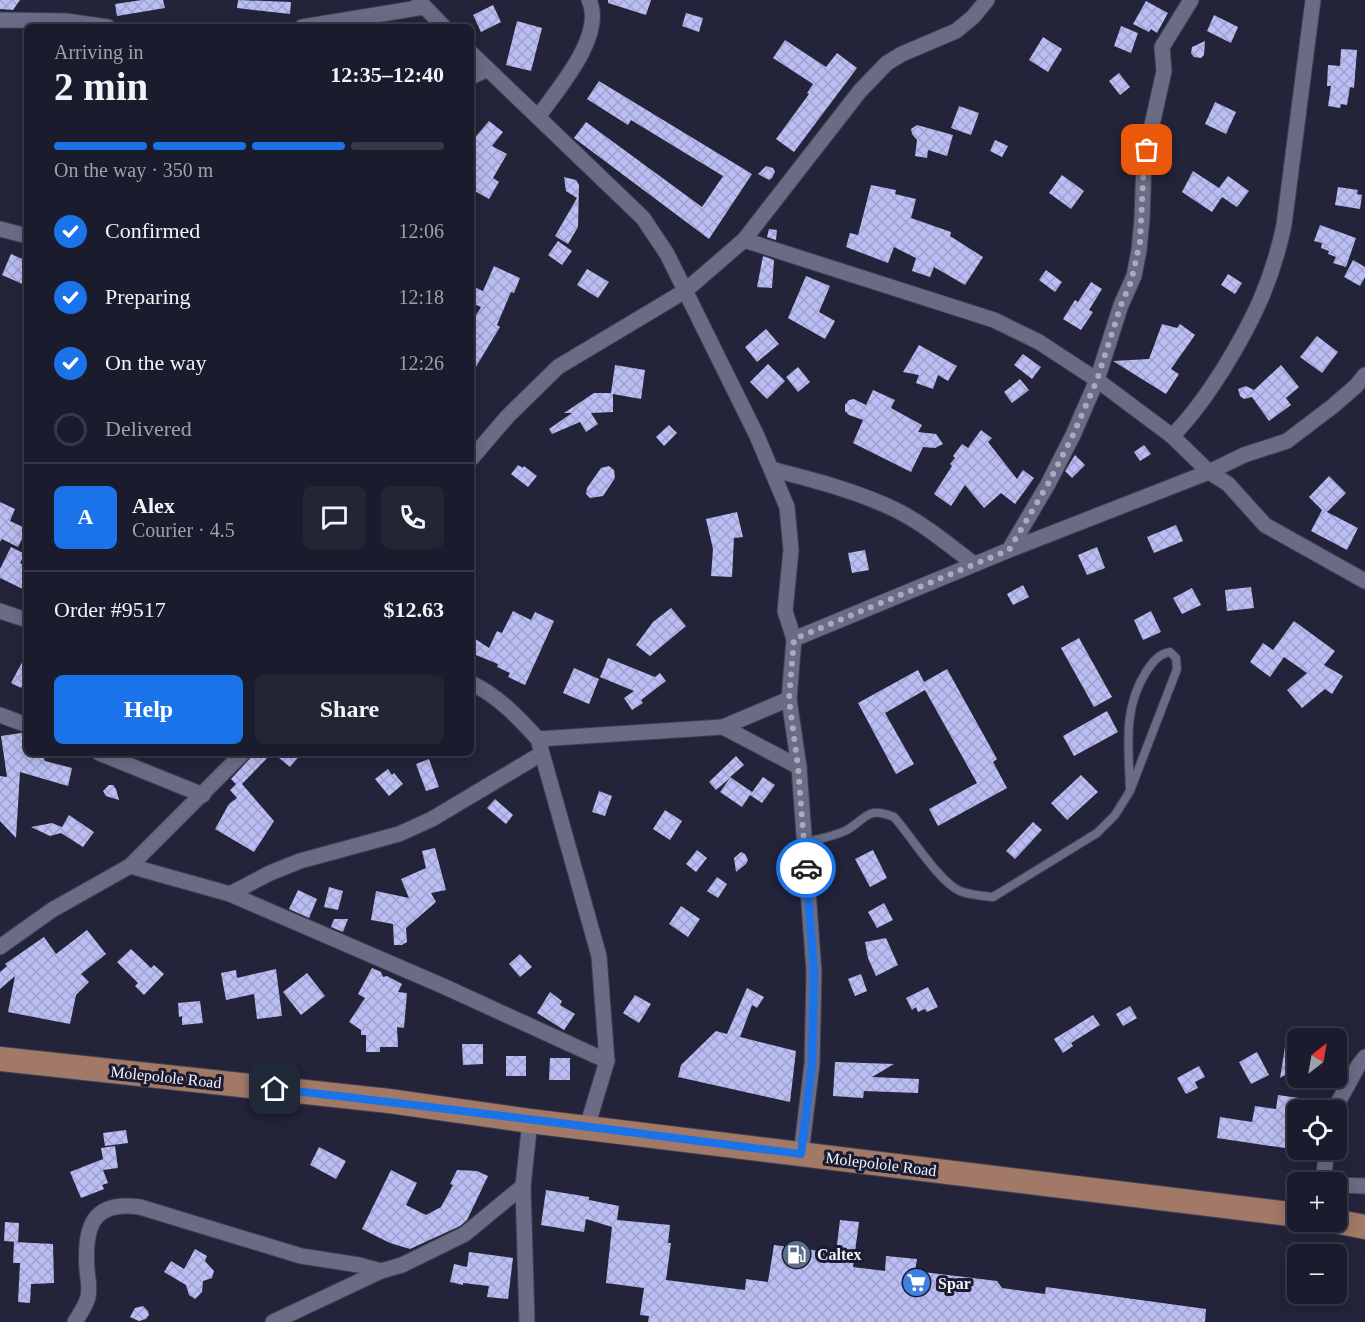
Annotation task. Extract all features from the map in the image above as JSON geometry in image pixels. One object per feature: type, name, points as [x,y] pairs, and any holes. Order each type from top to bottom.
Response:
[{"type":"main road","name":"Molepolole Road","points":[[0,1059],[389,1101],[530,1121],[1287,1214]]},
{"type":"main road","points":[[1347,1224],[1365,1227]]},
{"type":"street","points":[[538,117],[581,57],[591,31],[592,6],[589,0]]},
{"type":"street","points":[[474,456],[507,417],[558,367],[685,291],[744,240],[860,91],[887,63],[902,54],[956,31],[973,17],[987,0]]},
{"type":"street","points":[[1009,550],[1048,484],[1097,380],[1137,261],[1142,219],[1144,161],[1164,71],[1162,47],[1191,0]]},
{"type":"street","points":[[1172,436],[1192,417],[1249,327],[1277,259],[1284,225],[1313,0]]},
{"type":"street","points":[[318,24],[421,4],[441,24]]},
{"type":"street","points":[[0,20],[66,21],[87,24]]},
{"type":"street","points":[[474,56],[643,218],[667,254],[757,436],[787,507],[791,550],[785,611],[794,639],[789,699],[798,767],[814,972],[812,1064],[801,1154]]},
{"type":"street","points":[[474,76],[488,69]]},
{"type":"street","points":[[0,229],[24,235]]},
{"type":"street","points":[[744,240],[994,320],[1039,342],[1097,380],[1172,436],[1209,472],[1228,484],[1265,525],[1365,581]]},
{"type":"street","points":[[794,639],[974,564],[1209,472],[1244,455],[1287,441],[1334,406],[1365,375]]},
{"type":"street","points":[[771,469],[853,492],[896,510],[934,534],[974,564]]},
{"type":"street","points":[[0,611],[24,619]]},
{"type":"street","points":[[474,684],[514,712],[539,746],[599,956],[608,1062],[587,1127]]},
{"type":"street","points":[[230,894],[270,873],[300,861],[399,834],[432,819],[539,746],[723,727],[789,699]]},
{"type":"street","points":[[0,715],[24,724]]},
{"type":"street","points":[[723,727],[798,767]]},
{"type":"street","points":[[106,756],[202,795]]},
{"type":"street","points":[[0,947],[52,910],[130,866],[240,756]]},
{"type":"street","points":[[130,866],[230,894],[443,986],[608,1062]]},
{"type":"street","points":[[1339,1100],[1358,1066],[1365,1058]]},
{"type":"street","points":[[527,1322],[523,1186],[530,1121]]},
{"type":"street","points":[[1347,1185],[1365,1186]]},
{"type":"street","points":[[273,1322],[381,1271],[402,1265],[465,1234],[523,1186]]},
{"type":"street","points":[[75,1322],[88,1300],[87,1248],[90,1230],[94,1219],[102,1211],[113,1206],[140,1207],[300,1256],[359,1265],[381,1271]]},
{"type":"lane","points":[[804,842],[830,837],[849,828],[865,815],[883,812],[894,817],[946,882],[959,891],[993,897],[1097,832],[1115,815],[1130,791],[1177,669],[1176,658],[1170,652],[1164,653],[1153,661],[1141,680],[1132,702],[1128,723],[1130,791]]},
{"type":"building","points":[[0,0],[20,0],[13,10],[0,9]]},
{"type":"building","points":[[163,0],[165,8],[117,16],[115,4]]},
{"type":"building","points":[[238,0],[291,2],[290,14],[237,8]]},
{"type":"building","points":[[608,0],[651,0],[646,15],[608,3]]},
{"type":"building","points":[[1146,1],[1168,13],[1157,33],[1151,29],[1149,32],[1133,24]]},
{"type":"building","points":[[493,5],[501,22],[481,32],[473,15]]},
{"type":"building","points":[[686,13],[703,18],[699,32],[682,26]]},
{"type":"building","points":[[1214,15],[1238,27],[1231,43],[1207,31]]},
{"type":"building","points":[[517,21],[542,28],[531,71],[506,65]]},
{"type":"building","points":[[1121,26],[1138,33],[1131,53],[1114,46]]},
{"type":"building","points":[[1043,37],[1062,49],[1048,72],[1029,60]]},
{"type":"building","points":[[785,40],[826,67],[837,53],[857,68],[794,152],[776,139],[809,94],[807,93],[813,84],[773,58]]},
{"type":"building","points":[[1205,41],[1204,55],[1201,58],[1194,57],[1191,53],[1192,47]]},
{"type":"building","points":[[1341,49],[1357,50],[1354,88],[1350,87],[1347,105],[1341,104],[1340,108],[1328,106],[1331,86],[1327,86],[1328,65],[1340,66]]},
{"type":"building","points":[[1119,73],[1130,87],[1120,95],[1109,81]]},
{"type":"building","points":[[599,81],[752,174],[709,239],[574,138],[586,122],[702,207],[723,176],[631,120],[628,125],[587,99]]},
{"type":"building","points":[[1215,102],[1236,112],[1226,134],[1205,124]]},
{"type":"building","points":[[959,106],[979,113],[971,135],[951,128]]},
{"type":"building","points":[[489,121],[503,132],[492,146],[507,154],[493,178],[499,182],[489,199],[474,191],[474,138]]},
{"type":"building","points":[[917,125],[953,135],[947,156],[928,150],[927,158],[915,156],[917,140],[911,129]]},
{"type":"building","points":[[995,140],[1008,146],[1002,157],[990,151]]},
{"type":"building","points":[[766,166],[773,168],[775,172],[769,180],[758,174]]},
{"type":"building","points":[[1193,171],[1219,188],[1228,176],[1249,191],[1237,207],[1222,197],[1212,212],[1182,192]]},
{"type":"building","points":[[1062,175],[1084,191],[1071,209],[1049,193]]},
{"type":"building","points":[[564,177],[576,180],[579,185],[578,227],[568,244],[555,236],[577,198],[566,191]]},
{"type":"building","points":[[871,185],[896,190],[895,194],[916,199],[911,218],[951,232],[950,236],[983,257],[965,285],[934,267],[930,277],[912,271],[916,258],[894,247],[888,263],[846,247],[850,233],[858,235]]},
{"type":"building","points":[[1338,187],[1358,190],[1357,194],[1362,195],[1360,209],[1335,205]]},
{"type":"building","points":[[1320,225],[1356,238],[1346,267],[1333,263],[1336,257],[1321,248],[1322,243],[1314,241]]},
{"type":"building","points":[[769,229],[777,230],[776,240],[767,237]]},
{"type":"building","points":[[558,241],[572,251],[562,265],[548,255]]},
{"type":"building","points":[[11,254],[24,260],[24,285],[2,275]]},
{"type":"building","points":[[763,256],[774,260],[772,288],[757,287]]},
{"type":"building","points":[[1353,260],[1365,267],[1365,277],[1360,286],[1344,277]]},
{"type":"building","points":[[494,266],[520,278],[514,293],[511,292],[497,325],[500,327],[474,370],[474,318],[481,307],[474,304],[474,287],[483,291]]},
{"type":"building","points":[[587,269],[609,282],[598,298],[577,285]]},
{"type":"building","points":[[1046,270],[1062,282],[1055,292],[1039,280]]},
{"type":"building","points":[[1228,274],[1242,283],[1235,294],[1221,285]]},
{"type":"building","points":[[806,276],[830,286],[819,312],[835,321],[825,339],[788,318]]},
{"type":"building","points":[[1091,282],[1102,289],[1089,310],[1093,312],[1081,330],[1063,319],[1075,300],[1078,302]]},
{"type":"building","points":[[1162,324],[1177,328],[1180,324],[1195,335],[1171,369],[1179,374],[1166,394],[1113,361],[1149,359]]},
{"type":"building","points":[[766,329],[779,344],[757,362],[745,347]]},
{"type":"building","points":[[1317,336],[1338,352],[1322,373],[1300,357]]},
{"type":"building","points":[[919,345],[957,366],[948,381],[938,375],[933,389],[916,383],[919,375],[903,372]]},
{"type":"building","points":[[1023,354],[1041,367],[1032,379],[1014,365]]},
{"type":"building","points":[[768,364],[785,381],[767,399],[750,382]]},
{"type":"building","points":[[615,365],[645,370],[641,399],[613,394],[613,412],[591,413],[598,424],[586,432],[580,422],[552,434],[549,429],[572,413],[564,413],[594,393],[611,393]]},
{"type":"building","points":[[1281,365],[1299,387],[1286,398],[1291,405],[1269,421],[1252,397],[1244,399],[1240,396],[1238,389],[1246,386],[1254,390]]},
{"type":"building","points":[[798,367],[810,382],[798,392],[786,377]]},
{"type":"building","points":[[1020,379],[1029,390],[1012,403],[1004,392]]},
{"type":"building","points":[[873,390],[895,400],[891,408],[922,425],[918,432],[936,434],[943,444],[935,448],[923,447],[911,472],[853,443],[863,420],[849,415],[845,411],[845,405],[849,400],[854,399],[866,405]]},
{"type":"building","points":[[669,425],[677,433],[664,446],[656,437]]},
{"type":"building","points":[[981,430],[992,438],[988,442],[1017,479],[1023,470],[1034,478],[1015,504],[1001,493],[984,508],[965,485],[951,506],[934,494],[952,466],[950,464],[955,458],[953,456],[962,444],[968,448]]},
{"type":"building","points":[[1144,445],[1151,454],[1140,461],[1134,452]]},
{"type":"building","points":[[1075,455],[1085,465],[1072,478],[1065,471]]},
{"type":"building","points":[[518,465],[523,468],[524,466],[537,476],[528,487],[511,474]]},
{"type":"building","points":[[609,466],[614,470],[615,478],[603,496],[590,498],[586,494],[587,488],[601,468]]},
{"type":"building","points":[[1329,476],[1346,493],[1327,512],[1358,528],[1347,550],[1311,531],[1322,510],[1309,497]]},
{"type":"building","points":[[0,502],[15,509],[10,521],[24,528],[24,535],[18,547],[2,539],[0,542]]},
{"type":"building","points":[[737,512],[743,537],[734,538],[732,577],[711,576],[713,549],[706,519]]},
{"type":"building","points":[[1176,525],[1183,541],[1154,553],[1147,537]]},
{"type":"building","points":[[11,547],[24,554],[20,563],[24,565],[24,590],[0,578],[0,569]]},
{"type":"building","points":[[1097,547],[1105,568],[1087,575],[1078,555]]},
{"type":"building","points":[[865,550],[869,570],[852,573],[848,553]]},
{"type":"building","points":[[1023,585],[1029,597],[1013,605],[1007,594]]},
{"type":"building","points":[[1251,587],[1254,608],[1227,611],[1225,590]]},
{"type":"building","points":[[1192,588],[1201,605],[1182,614],[1173,598]]},
{"type":"building","points":[[671,608],[686,626],[650,656],[636,645],[653,622]]},
{"type":"building","points":[[513,611],[531,620],[535,612],[554,621],[525,685],[508,677],[510,673],[497,667],[498,664],[474,654],[474,638],[489,648],[497,631],[502,633]]},
{"type":"building","points":[[1151,611],[1161,632],[1143,640],[1134,620]]},
{"type":"building","points":[[1294,621],[1335,651],[1324,665],[1343,676],[1332,694],[1325,689],[1302,708],[1287,690],[1307,673],[1284,657],[1270,677],[1250,662],[1263,643],[1273,650]]},
{"type":"building","points":[[1079,638],[1112,697],[1094,707],[1061,648]]},
{"type":"building","points":[[608,658],[655,677],[660,673],[666,681],[641,700],[643,703],[632,710],[624,698],[634,691],[600,677]]},
{"type":"building","points":[[24,659],[24,683],[21,688],[11,683]]},
{"type":"building","points":[[574,668],[599,679],[589,704],[563,693]]},
{"type":"building","points":[[947,669],[997,759],[993,762],[1007,788],[938,826],[929,809],[977,783],[925,690],[885,713],[914,764],[896,774],[858,703],[918,670],[924,682]]},
{"type":"building","points":[[1107,711],[1118,732],[1074,756],[1063,736]]},
{"type":"building","points":[[24,734],[24,756],[43,756],[45,761],[72,768],[68,786],[20,772],[16,838],[0,821],[0,776],[7,777],[1,736]]},
{"type":"building","points":[[252,756],[269,756],[242,784],[274,821],[254,852],[215,829],[229,804],[237,798],[230,790],[236,784],[231,779]]},
{"type":"building","points":[[277,756],[299,756],[290,767]]},
{"type":"building","points":[[736,756],[744,765],[730,777],[752,792],[742,807],[720,792],[730,778],[716,790],[709,782]]},
{"type":"building","points":[[429,759],[439,787],[426,791],[416,764]]},
{"type":"building","points":[[388,769],[403,784],[389,796],[375,779]]},
{"type":"building","points":[[1081,775],[1098,792],[1067,820],[1051,803]]},
{"type":"building","points":[[763,777],[775,785],[762,803],[750,795]]},
{"type":"building","points":[[109,785],[113,785],[116,789],[119,800],[106,796],[103,791]]},
{"type":"building","points":[[599,791],[612,796],[605,816],[592,812]]},
{"type":"building","points":[[495,799],[513,815],[506,824],[487,808]]},
{"type":"building","points":[[665,810],[682,821],[670,840],[653,829]]},
{"type":"building","points":[[69,815],[94,832],[83,847],[61,833],[50,836],[31,827],[52,823],[62,827]]},
{"type":"building","points":[[1033,822],[1042,830],[1015,859],[1006,851]]},
{"type":"building","points":[[435,848],[446,890],[431,893],[436,902],[406,928],[407,942],[394,945],[393,924],[371,920],[376,891],[409,898],[401,879],[426,868],[422,851]]},
{"type":"building","points":[[697,850],[707,858],[696,872],[686,864]]},
{"type":"building","points":[[873,850],[887,878],[870,887],[855,859]]},
{"type":"building","points":[[741,852],[748,860],[736,872],[734,858]]},
{"type":"building","points":[[717,877],[727,884],[718,898],[707,891]]},
{"type":"building","points":[[329,887],[343,891],[338,910],[324,907]]},
{"type":"building","points":[[298,890],[317,899],[309,918],[289,909]]},
{"type":"building","points":[[884,903],[893,920],[877,928],[868,912]]},
{"type":"building","points":[[681,906],[700,919],[688,937],[669,924]]},
{"type":"building","points":[[334,919],[348,919],[343,932],[331,927]]},
{"type":"building","points":[[87,930],[106,954],[81,974],[89,982],[76,995],[70,1024],[8,1012],[15,976],[0,989],[0,972],[7,966],[5,964],[44,937],[56,954]]},
{"type":"building","points":[[886,938],[898,965],[876,976],[868,958],[865,942]]},
{"type":"building","points":[[131,949],[151,968],[154,965],[164,974],[144,995],[135,986],[138,983],[117,962]]},
{"type":"building","points":[[520,954],[532,967],[520,977],[509,964]]},
{"type":"building","points":[[372,968],[381,972],[383,977],[387,976],[402,984],[398,992],[407,993],[404,1028],[397,1027],[398,1047],[380,1047],[380,1052],[366,1052],[366,1035],[361,1035],[361,1030],[349,1022],[365,998],[358,994]]},
{"type":"building","points":[[276,969],[282,1016],[257,1019],[254,994],[226,1000],[221,973],[236,970],[237,978]]},
{"type":"building","points":[[307,973],[325,996],[301,1015],[283,992]]},
{"type":"building","points":[[861,974],[867,991],[855,996],[848,979]]},
{"type":"building","points":[[928,987],[938,1007],[927,1012],[925,1009],[918,1012],[916,1007],[912,1010],[906,998]]},
{"type":"building","points":[[747,988],[764,997],[757,1008],[752,1005],[740,1037],[796,1051],[790,1102],[678,1077],[681,1065],[716,1031],[727,1034]]},
{"type":"building","points":[[550,992],[562,1001],[560,1005],[575,1014],[564,1030],[537,1013]]},
{"type":"building","points":[[635,995],[651,1004],[639,1023],[623,1013]]},
{"type":"building","points":[[200,1001],[203,1023],[182,1025],[178,1003]]},
{"type":"building","points":[[1130,1006],[1137,1018],[1123,1026],[1116,1014]]},
{"type":"building","points":[[1093,1015],[1100,1025],[1071,1043],[1073,1046],[1063,1053],[1054,1039]]},
{"type":"building","points":[[462,1044],[483,1044],[483,1064],[463,1065]]},
{"type":"building","points":[[1285,1047],[1287,1074],[1280,1078]]},
{"type":"building","points":[[1257,1052],[1269,1075],[1251,1084],[1239,1062]]},
{"type":"building","points":[[506,1056],[526,1056],[526,1076],[506,1076]]},
{"type":"building","points":[[550,1058],[570,1058],[570,1080],[549,1080]]},
{"type":"building","points":[[835,1062],[894,1064],[872,1077],[919,1079],[918,1093],[864,1091],[863,1098],[833,1096]]},
{"type":"building","points":[[1199,1066],[1205,1077],[1195,1082],[1198,1088],[1186,1094],[1177,1078]]},
{"type":"building","points":[[1278,1095],[1313,1100],[1287,1100],[1287,1148],[1217,1138],[1220,1117],[1252,1122],[1255,1106],[1276,1109]]},
{"type":"building","points":[[126,1130],[128,1143],[105,1146],[103,1133]]},
{"type":"building","points":[[115,1146],[118,1168],[103,1170],[108,1183],[102,1185],[104,1189],[81,1198],[70,1172],[103,1159],[101,1148]]},
{"type":"building","points":[[319,1147],[346,1161],[336,1179],[310,1165]]},
{"type":"building","points":[[391,1170],[417,1183],[406,1205],[426,1215],[441,1207],[453,1185],[450,1184],[457,1170],[477,1171],[488,1176],[467,1220],[460,1226],[410,1249],[390,1243],[362,1229]]},
{"type":"building","points":[[546,1190],[589,1197],[589,1200],[619,1206],[617,1220],[670,1225],[668,1243],[671,1243],[666,1280],[745,1290],[746,1279],[768,1282],[774,1245],[836,1253],[840,1220],[859,1222],[853,1267],[885,1271],[886,1256],[917,1259],[915,1271],[997,1281],[1002,1288],[1045,1294],[1046,1287],[1206,1309],[1205,1322],[648,1322],[649,1316],[640,1315],[644,1288],[606,1283],[612,1227],[586,1219],[584,1232],[541,1225]]},
{"type":"building","points":[[5,1222],[19,1223],[18,1242],[4,1241]]},
{"type":"building","points":[[14,1242],[53,1244],[54,1283],[31,1284],[30,1303],[18,1302],[20,1263],[13,1263]]},
{"type":"building","points":[[195,1249],[207,1256],[205,1261],[214,1271],[212,1278],[203,1281],[202,1292],[195,1299],[189,1295],[186,1285],[164,1272],[171,1261],[184,1269]]},
{"type":"building","points":[[469,1252],[513,1258],[508,1299],[487,1297],[489,1286],[450,1282],[454,1264],[467,1267]]},
{"type":"building","points":[[143,1306],[149,1315],[146,1319],[139,1321],[130,1317],[135,1308]]},
{"type":"way so far","points":[[806,868],[798,767],[789,699],[794,639],[1009,550],[1048,484],[1073,435],[1097,380],[1121,305],[1129,288],[1140,242],[1144,161],[1147,150]]},
{"type":"place","name":"Caltex","points":[[796,1254]]},
{"type":"place","name":"Spar","points":[[917,1283]]},
{"type":"route","points":[[275,1089],[389,1101],[530,1121],[801,1154],[812,1064],[814,972],[806,868]]}]
